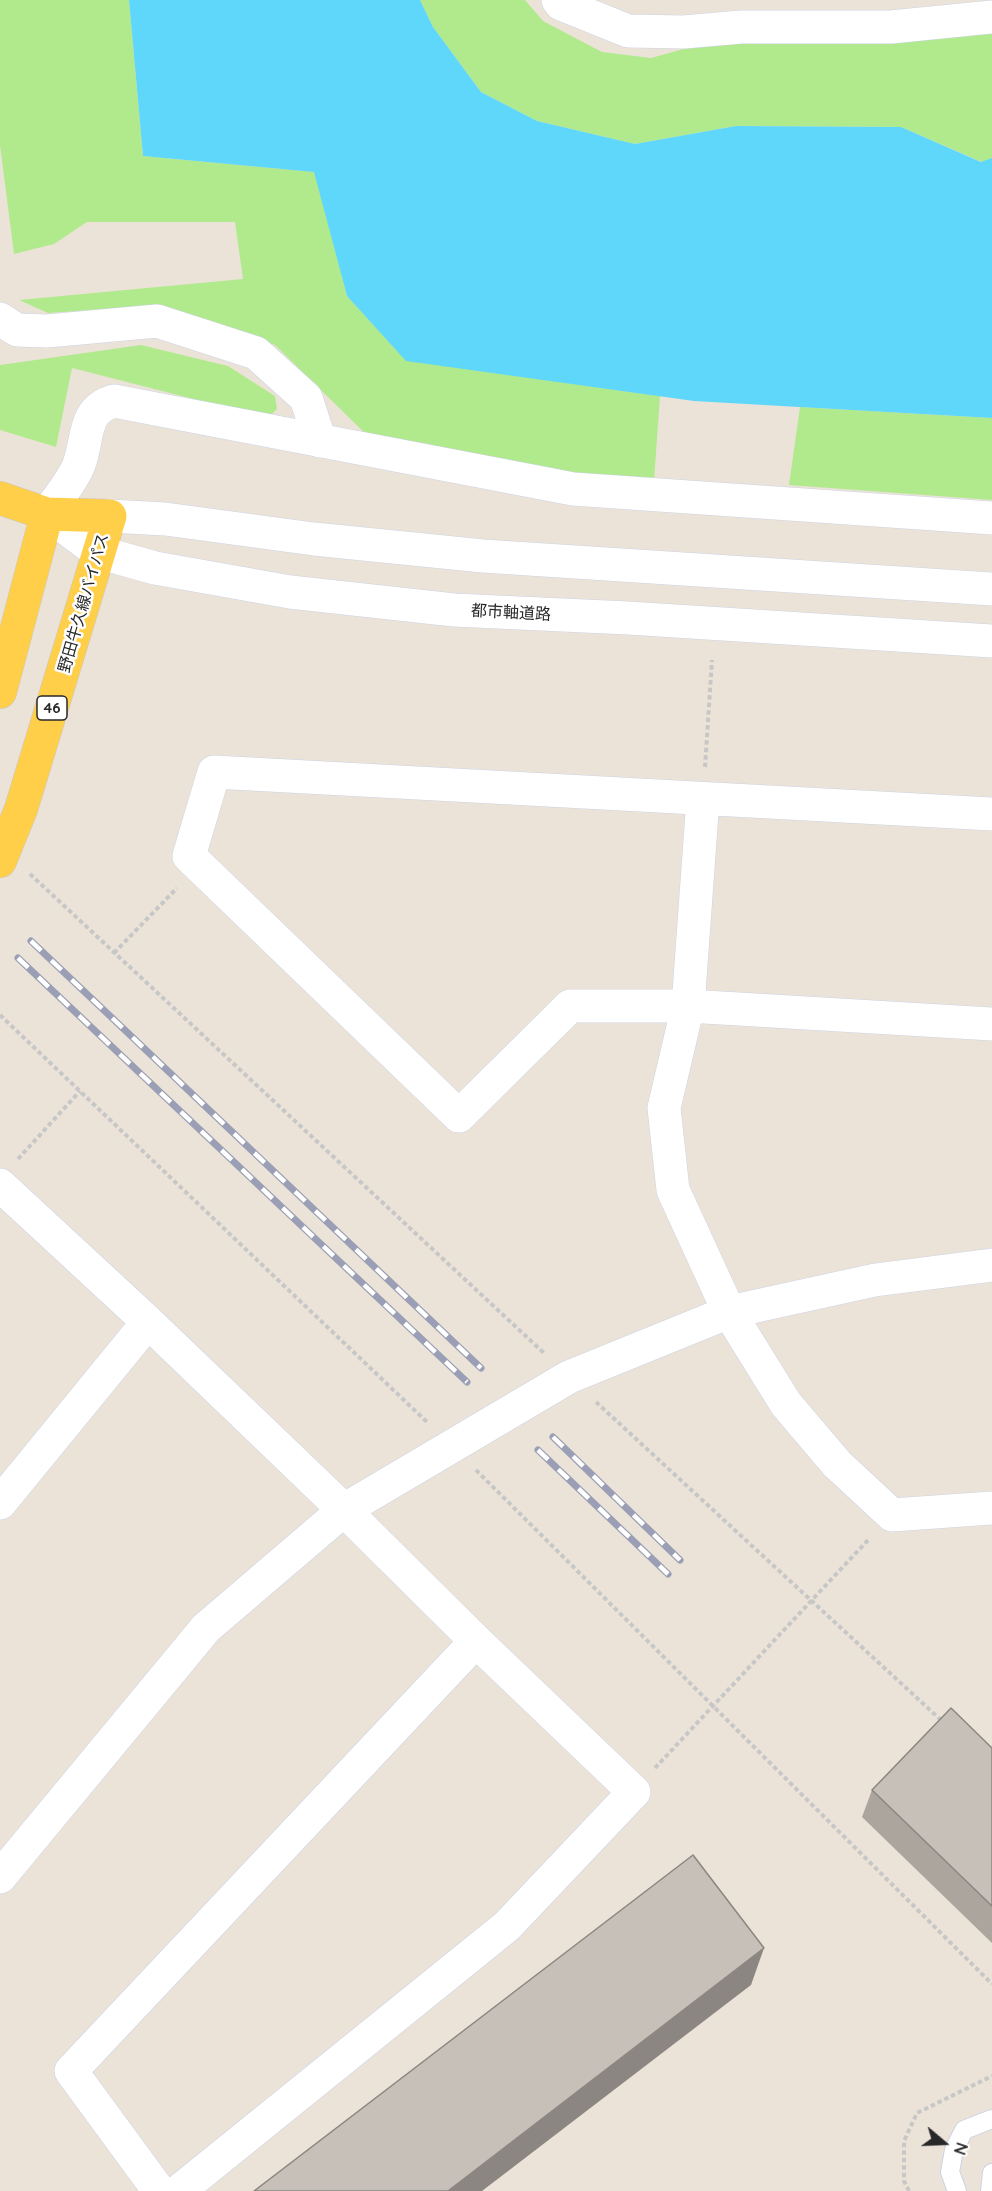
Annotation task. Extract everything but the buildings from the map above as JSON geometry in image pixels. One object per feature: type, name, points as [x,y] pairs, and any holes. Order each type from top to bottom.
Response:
[{"type":"main road","name":"都市軸道路","points":[[0,498],[47,514],[110,516]]},
{"type":"main road","points":[[0,692],[47,514]]},
{"type":"main road","name":"野田牛久線バイパス","points":[[15,867],[21,809],[110,516]]},
{"type":"street","points":[[558,0],[561,4],[628,32],[684,32],[741,27],[891,27],[992,16]]},
{"type":"street","points":[[0,319],[17,330],[47,331],[157,321],[256,353],[306,398],[320,441]]},
{"type":"street","points":[[47,514],[78,467],[92,414],[102,404],[114,401],[573,489],[992,518]]},
{"type":"street","name":"都市軸道路","points":[[47,514],[98,552],[155,568],[290,592],[454,610],[628,618],[992,641]]},
{"type":"street","name":"都市軸道路","points":[[110,516],[165,519],[314,539],[483,555],[992,588]]},
{"type":"street","points":[[992,814],[214,772],[189,856],[459,1116],[570,1006],[688,1006],[992,1024]]},
{"type":"street","points":[[703,799],[688,1006],[664,1108],[673,1190],[729,1312],[786,1404],[837,1464],[892,1515],[992,1508]]},
{"type":"street","points":[[8,1173],[148,1322],[345,1510],[476,1641],[634,1792],[507,1926],[179,2191]]},
{"type":"street","points":[[0,1877],[206,1628],[345,1510],[569,1377],[729,1312],[875,1280],[992,1266]]},
{"type":"street","points":[[0,1503],[148,1322]]},
{"type":"street","points":[[159,2191],[71,2072],[476,1641]]},
{"type":"lane","points":[[957,2191],[950,2172],[954,2150],[964,2130],[992,2120]]},
{"type":"lane","points":[[990,2191],[992,2173]]},
{"type":"path","points":[[703,799],[711,660]]},
{"type":"path","points":[[114,953],[199,866]]},
{"type":"path","points":[[15,867],[114,953],[949,1727]]},
{"type":"path","points":[[0,1015],[453,1446],[992,1984]]},
{"type":"path","points":[[8,1173],[80,1091]]},
{"type":"path","points":[[634,1792],[892,1515]]},
{"type":"path","points":[[909,2191],[904,2181],[904,2141],[917,2113],[992,2076]]},
{"type":"green space","points":[[0,0],[129,0],[143,156],[315,172],[347,296],[406,360],[660,396],[654,481],[558,474],[374,442],[275,345],[152,306],[48,313],[19,300],[243,279],[235,222],[87,222],[54,244],[14,254],[0,145]]},
{"type":"green space","points":[[420,0],[525,0],[543,21],[602,52],[651,58],[687,48],[992,21],[992,158],[982,162],[901,127],[736,126],[635,144],[537,121],[481,92],[433,27]]},
{"type":"green space","points":[[141,345],[228,366],[275,396],[277,409],[268,418],[72,368],[56,447],[0,430],[0,365]]},
{"type":"green space","points":[[800,407],[992,418],[992,500],[789,485]]},
{"type":"water","points":[[129,0],[420,0],[433,27],[481,92],[537,121],[635,144],[736,126],[901,127],[981,162],[992,158],[992,418],[694,401],[406,361],[347,296],[314,172],[143,156]]},
{"type":"railway","points":[[31,941],[481,1368]]},
{"type":"railway","points":[[18,958],[467,1382]]},
{"type":"railway","points":[[553,1437],[680,1560]]},
{"type":"railway","points":[[538,1450],[668,1574]]}]
